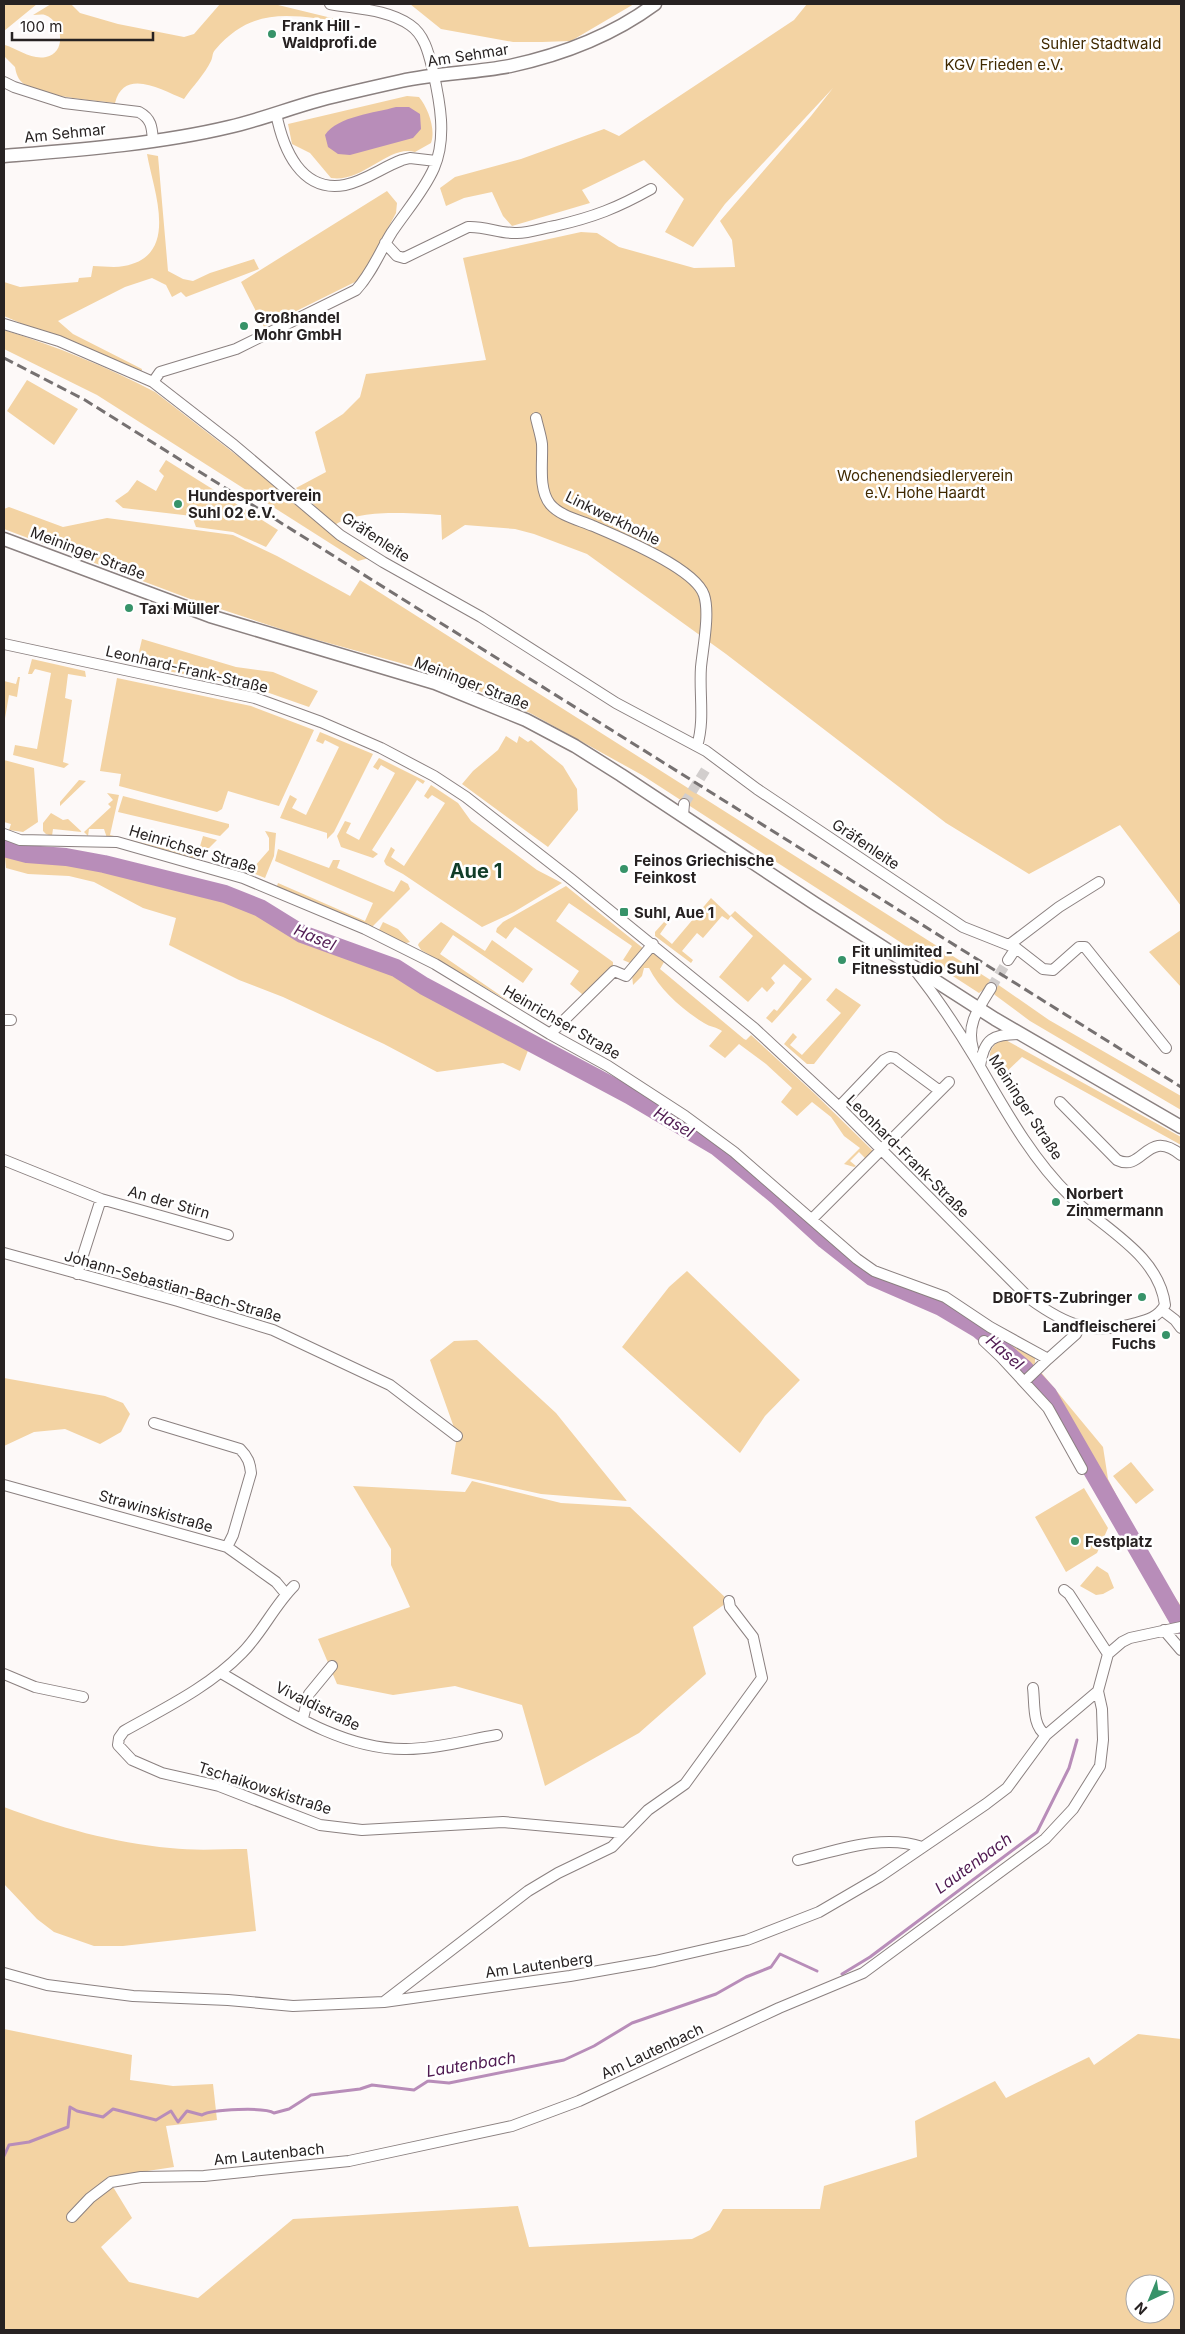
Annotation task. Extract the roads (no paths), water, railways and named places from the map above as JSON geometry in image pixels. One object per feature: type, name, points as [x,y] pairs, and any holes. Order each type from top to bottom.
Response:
[{"type":"main road","name":"Am Sehmar","points":[[4,156],[153,141],[230,127],[347,94],[407,80],[510,66],[558,52],[605,34],[655,4]]},
{"type":"main road","name":"Meininger Straße","points":[[4,539],[210,616],[435,683],[526,720],[575,746],[683,810],[978,1008],[1181,1127]]},
{"type":"street","points":[[153,382],[160,372],[236,349],[356,290],[366,280],[385,243],[426,182],[436,162],[441,146],[439,98],[421,36],[411,25],[395,16],[330,4]]},
{"type":"street","points":[[4,82],[64,103],[139,112],[149,120],[153,141]]},
{"type":"street","points":[[276,113],[283,140],[296,166],[304,174],[322,184],[346,185],[410,158],[436,162]]},
{"type":"street","points":[[385,243],[396,256],[402,258],[468,227],[517,233],[532,231],[592,218],[620,206],[651,189]]},
{"type":"street","name":"Gräfenleite","points":[[4,324],[59,342],[153,382],[234,445],[340,535],[383,562],[481,617],[616,703],[714,756],[757,789],[963,927],[1012,946],[1043,970],[1048,971],[1053,970],[1079,947],[1085,947],[1166,1048]]},
{"type":"street","name":"Linkwerkhohle","points":[[536,418],[542,442],[544,491],[550,503],[561,513],[629,541],[658,556],[680,570],[702,591],[706,606],[701,672],[701,726],[697,746]]},
{"type":"street","name":"Leonhard-Frank-Straße","points":[[4,644],[255,698],[321,722],[381,748],[434,776],[466,797],[653,944],[754,1028],[839,1107],[1025,1295],[1052,1315],[1080,1326],[1096,1329],[1113,1329],[1149,1320],[1162,1310]]},
{"type":"street","points":[[708,766],[714,756]]},
{"type":"street","name":"Heinrichser Straße","points":[[4,834],[20,840],[117,842],[243,878],[365,929],[431,962],[550,1034],[608,1066],[686,1117],[734,1152],[857,1259],[874,1271],[945,1297],[990,1327],[1048,1359]]},
{"type":"street","points":[[1008,960],[1012,946],[1059,906],[1099,882]]},
{"type":"street","points":[[550,1034],[614,971],[626,976],[653,944]]},
{"type":"street","name":"Meininger Straße","points":[[910,964],[945,1010],[1017,1128],[1049,1173],[1075,1200],[1125,1241],[1147,1265],[1164,1296],[1162,1310]]},
{"type":"street","points":[[978,1008],[991,988]]},
{"type":"street","name":"Meininger Straße","points":[[977,1062],[970,1033],[973,1017],[978,1008]]},
{"type":"street","points":[[977,1062],[984,1048],[992,1039],[1003,1034],[1021,1034]]},
{"type":"street","points":[[839,1107],[884,1060],[890,1057],[896,1058],[940,1091]]},
{"type":"street","points":[[812,1219],[949,1082]]},
{"type":"street","points":[[1060,1102],[1117,1160],[1125,1164],[1153,1147],[1162,1144],[1171,1146],[1181,1154]]},
{"type":"street","name":"An der Stirn","points":[[4,1160],[101,1199],[228,1235]]},
{"type":"street","points":[[77,1274],[101,1199]]},
{"type":"street","name":"Johann-Sebastian-Bach-Straße","points":[[4,1253],[178,1301],[273,1330],[390,1385],[457,1436]]},
{"type":"street","points":[[1162,1310],[1175,1320],[1181,1328]]},
{"type":"street","points":[[1024,1382],[1076,1334],[1080,1326]]},
{"type":"street","points":[[984,1341],[1048,1408],[1082,1469]]},
{"type":"street","points":[[154,1423],[240,1450],[246,1454],[251,1473],[233,1535],[227,1547]]},
{"type":"street","name":"Strawinskistraße","points":[[4,1485],[227,1547],[276,1582],[286,1594]]},
{"type":"street","name":"Tschaikowskistraße","points":[[294,1586],[244,1651],[221,1672],[179,1701],[124,1731],[119,1738],[118,1745],[132,1760],[162,1773],[219,1786],[320,1825],[362,1830],[503,1822],[624,1834]]},
{"type":"street","points":[[1064,1590],[1069,1594],[1108,1654]]},
{"type":"street","points":[[384,2002],[528,1891],[558,1873],[612,1847],[648,1810],[684,1784],[762,1678],[753,1637],[730,1607],[728,1601]]},
{"type":"street","points":[[1098,1691],[1108,1654],[1122,1642],[1143,1634],[1172,1628],[1181,1650]]},
{"type":"street","points":[[303,1718],[308,1694],[332,1666]]},
{"type":"street","name":"Vivaldistraße","points":[[221,1672],[303,1718],[348,1739],[368,1745],[406,1749],[497,1735]]},
{"type":"street","points":[[4,1674],[35,1687],[83,1697]]},
{"type":"street","points":[[1033,1688],[1036,1721],[1038,1727],[1046,1735]]},
{"type":"street","name":"Am Lautenberg","points":[[4,1972],[47,1985],[133,1996],[228,2000],[293,2006],[384,2002],[570,1976],[655,1961],[747,1940],[819,1912],[879,1878],[1007,1788],[1046,1735],[1098,1691]]},
{"type":"street","name":"Am Lautenbach","points":[[72,2217],[90,2198],[111,2182],[141,2177],[204,2176],[349,2161],[512,2126],[579,2102],[779,2008],[863,1973],[1045,1839],[1073,1809],[1100,1766],[1102,1709],[1098,1691]]},
{"type":"street","points":[[798,1860],[871,1843],[910,1843],[922,1847]]},
{"type":"waterway","name":"Hasel","points":[[4,848],[27,854],[66,857],[104,864],[225,894],[260,908],[302,934],[396,968],[424,986],[629,1095],[717,1147],[778,1197],[825,1240],[872,1277],[941,1307],[978,1329],[1024,1368],[1048,1394],[1181,1625]]},
{"type":"waterway","name":"Lautenbach","points":[[842,1974],[870,1957],[1037,1832],[1069,1768],[1077,1740]]},
{"type":"waterway","name":"Lautenbach","points":[[4,2156],[9,2145],[29,2142],[68,2127],[70,2107],[77,2111],[103,2117],[113,2109],[156,2120],[171,2111],[178,2122],[187,2111],[202,2115],[216,2111],[238,2110],[260,2110],[274,2113],[289,2109],[311,2095],[360,2089],[372,2085],[414,2090],[428,2081],[449,2083],[564,2060],[594,2046],[632,2023],[716,1994],[746,1977],[771,1967],[780,1954],[817,1971]]},
{"type":"tunnel","points":[[684,804],[708,766]]},
{"type":"tunnel","points":[[991,988],[1008,960]]},
{"type":"railway","points":[[4,358],[85,400],[1181,1087]]},
{"type":"place","name":"Frank Hill - Waldprofi.de","points":[[272,34]]},
{"type":"place","name":"Großhandel Mohr GmbH","points":[[244,326]]},
{"type":"place","name":"Hundesportverein Suhl 02 e.V.","points":[[178,504]]},
{"type":"place","name":"Taxi Müller","points":[[129,608]]},
{"type":"place","name":"Feinos Griechische Feinkost","points":[[624,869]]},
{"type":"place","name":"Suhl, Aue 1","points":[[624,912]]},
{"type":"place","name":"Fit unlimited - Fitnesstudio Suhl","points":[[842,960]]},
{"type":"place","name":"Norbert Zimmermann","points":[[1056,1202]]},
{"type":"place","name":"DB0FTS-Zubringer","points":[[1142,1297]]},
{"type":"place","name":"Landfleischerei Fuchs","points":[[1166,1335]]},
{"type":"place","name":"Festplatz","points":[[1075,1541]]},
{"type":"district","name":"Aue 1","points":[[476,871]]},
{"type":"park label","name":"Suhler Stadtwald","points":[[1101,43]]},
{"type":"park label","name":"KGV Frieden e.V.","points":[[1004,64]]},
{"type":"park label","name":"Wochenendsiedlerverein e.V. Hohe Haardt","points":[[925,484]]}]
